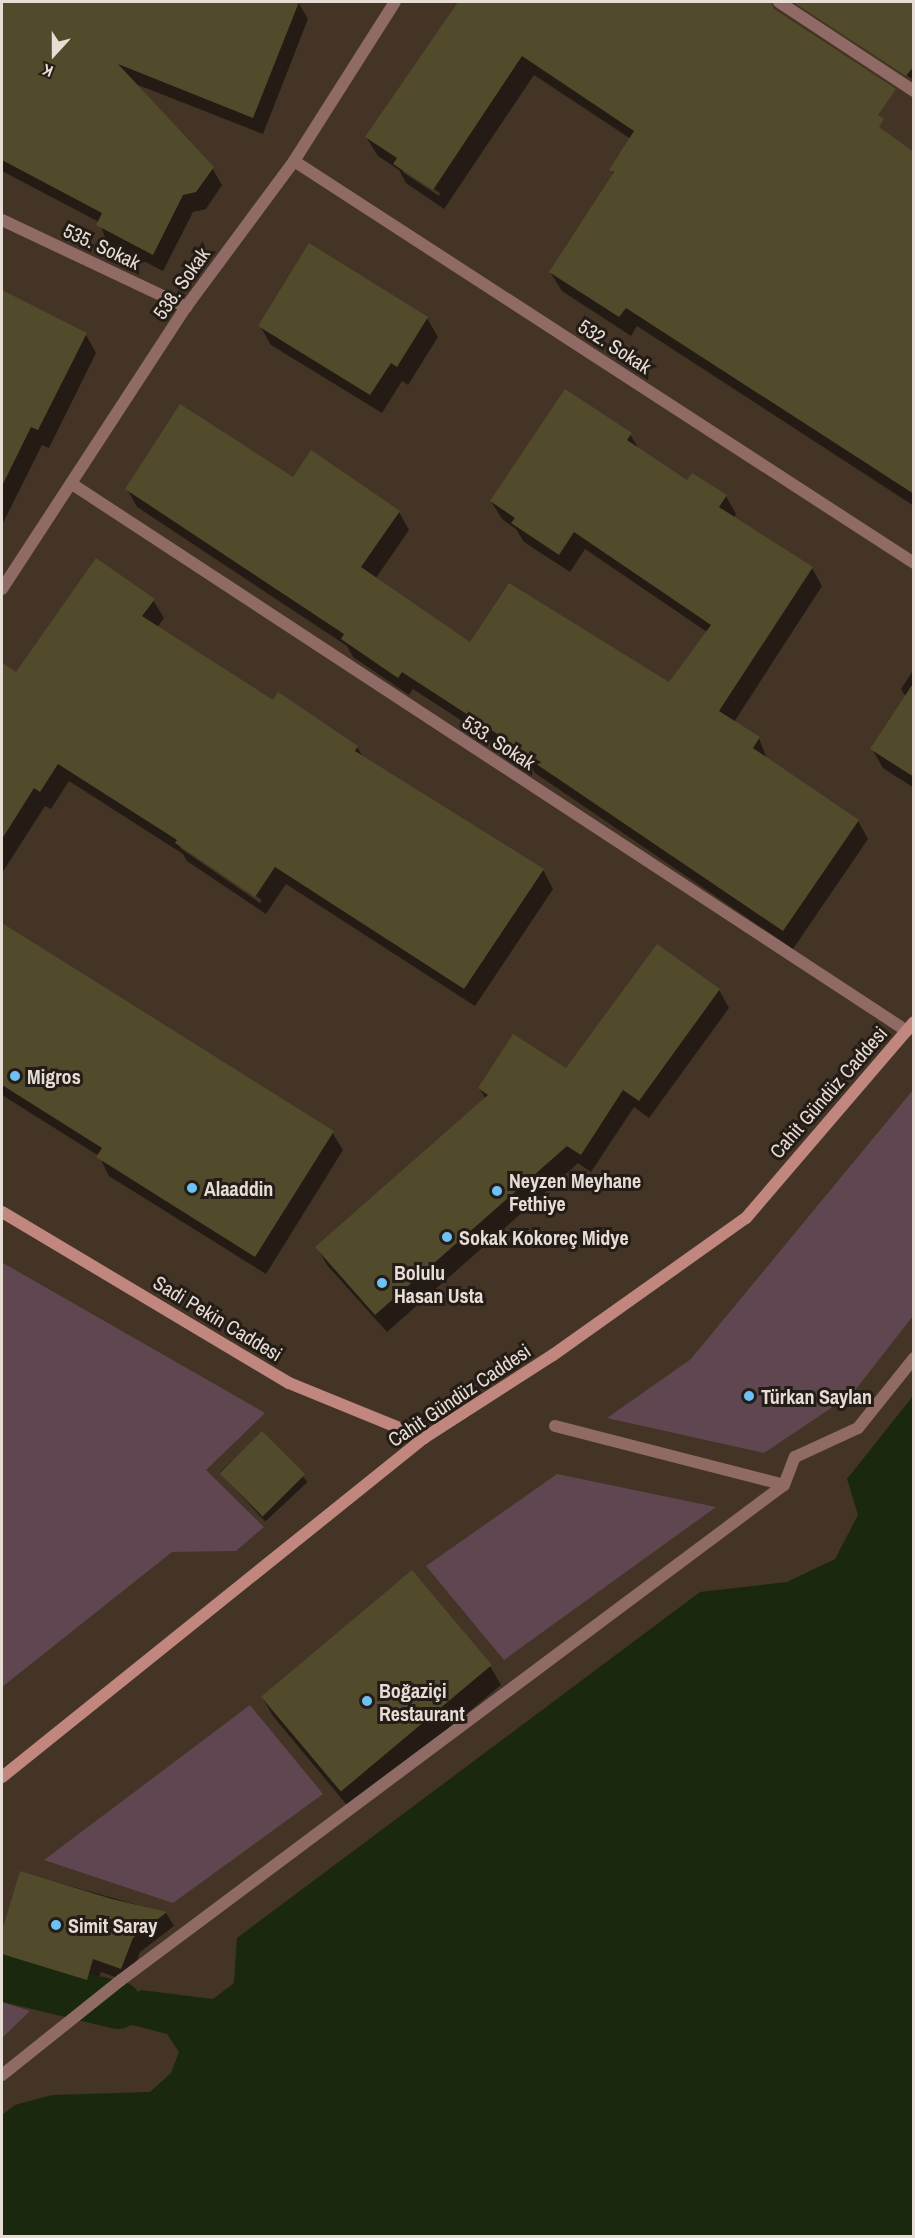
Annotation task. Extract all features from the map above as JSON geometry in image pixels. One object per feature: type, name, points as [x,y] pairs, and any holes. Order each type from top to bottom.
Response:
[{"type":"main road","name":"Cahit Gündüz Caddesi","points":[[2,1777],[424,1438],[553,1355],[746,1218],[910,1026]]},
{"type":"main road","name":"Sadi Pekin Caddesi","points":[[2,1212],[289,1383],[424,1438]]},
{"type":"street","name":"538. Sokak","points":[[2,589],[186,307],[294,161],[395,2]]},
{"type":"street","points":[[779,2],[914,91]]},
{"type":"street","name":"532. Sokak","points":[[294,161],[914,563]]},
{"type":"street","name":"535. Sokak","points":[[2,220],[186,307]]},
{"type":"street","name":"533. Sokak","points":[[72,484],[910,1026]]},
{"type":"street","points":[[2,2075],[121,1980],[784,1485],[795,1457],[858,1428],[914,1358]]},
{"type":"street","points":[[555,1426],[784,1485]]},
{"type":"shaded area","points":[[913,1090],[913,1316],[852,1394],[764,1453],[607,1418],[691,1359]]},
{"type":"shaded area","points":[[3,1263],[265,1413],[206,1470],[264,1527],[236,1551],[172,1552],[2,1687]]},
{"type":"shaded area","points":[[913,1396],[913,2236],[2,2236],[2,2115],[15,2105],[52,2095],[150,2092],[171,2073],[179,2052],[167,2034],[98,2016],[141,1990],[213,1999],[234,1983],[237,1938],[700,1592],[787,1582],[835,1559],[858,1515],[847,1479]]},
{"type":"shaded area","points":[[557,1474],[716,1507],[504,1660],[426,1566]]},
{"type":"shaded area","points":[[250,1705],[323,1794],[173,1903],[44,1860]]},
{"type":"shaded area","points":[[2,2002],[30,2011],[2,2038]]},
{"type":"building","points":[[2,2],[299,2],[253,118],[118,64],[214,167],[196,192],[183,195],[153,255],[96,225],[102,213],[2,160]]},
{"type":"building","points":[[458,2],[771,2],[774,9],[896,89],[878,115],[884,119],[879,127],[914,152],[914,494],[626,308],[619,317],[549,272],[614,172],[609,170],[634,131],[522,56],[433,190],[393,164],[397,158],[365,137]]},
{"type":"building","points":[[793,2],[914,2],[914,66],[906,76]]},
{"type":"building","points":[[309,243],[428,317],[397,367],[391,363],[370,395],[258,326]]},
{"type":"building","points":[[2,290],[87,333],[38,430],[31,427],[2,486]]},
{"type":"building","points":[[565,389],[632,433],[627,440],[687,480],[692,473],[727,495],[719,507],[813,567],[719,711],[760,737],[753,748],[859,820],[783,931],[523,755],[525,752],[402,672],[398,678],[341,639],[344,634],[125,489],[180,404],[293,477],[311,450],[400,511],[361,567],[470,642],[509,583],[669,682],[711,625],[574,532],[559,555],[511,523],[515,518],[490,501]]},
{"type":"building","points":[[96,558],[155,599],[142,616],[273,700],[278,692],[358,746],[355,751],[544,869],[464,989],[275,867],[255,897],[175,843],[177,840],[58,764],[40,792],[34,788],[2,839],[2,663],[16,672]]},
{"type":"building","points":[[914,682],[914,777],[870,749]]},
{"type":"building","points":[[2,923],[334,1131],[255,1257],[96,1157],[102,1148],[2,1085]]},
{"type":"building","points":[[657,944],[720,989],[639,1101],[623,1090],[581,1155],[567,1146],[375,1315],[315,1247],[488,1095],[478,1088],[513,1034],[566,1068]]},
{"type":"building","points":[[262,1431],[305,1474],[263,1517],[220,1473]]},
{"type":"building","points":[[412,1570],[492,1665],[341,1792],[261,1697]]},
{"type":"building","points":[[20,1871],[112,1899],[167,1912],[133,1938],[121,1969],[93,1959],[87,1980],[2,1954],[2,1931]]},
{"type":"waterway","points":[[2,1977],[118,2005]]},
{"type":"place","name":"Migros","points":[[15,1076]]},
{"type":"place","name":"Alaaddin","points":[[192,1188]]},
{"type":"place","name":"Neyzen Meyhane Fethiye","points":[[497,1191]]},
{"type":"place","name":"Sokak Kokoreç Midye","points":[[447,1237]]},
{"type":"place","name":"Bolulu Hasan Usta","points":[[382,1283]]},
{"type":"place","name":"Türkan Saylan","points":[[749,1396]]},
{"type":"place","name":"Boğaziçi Restaurant","points":[[367,1701]]},
{"type":"place","name":"Simit Saray","points":[[56,1925]]}]
